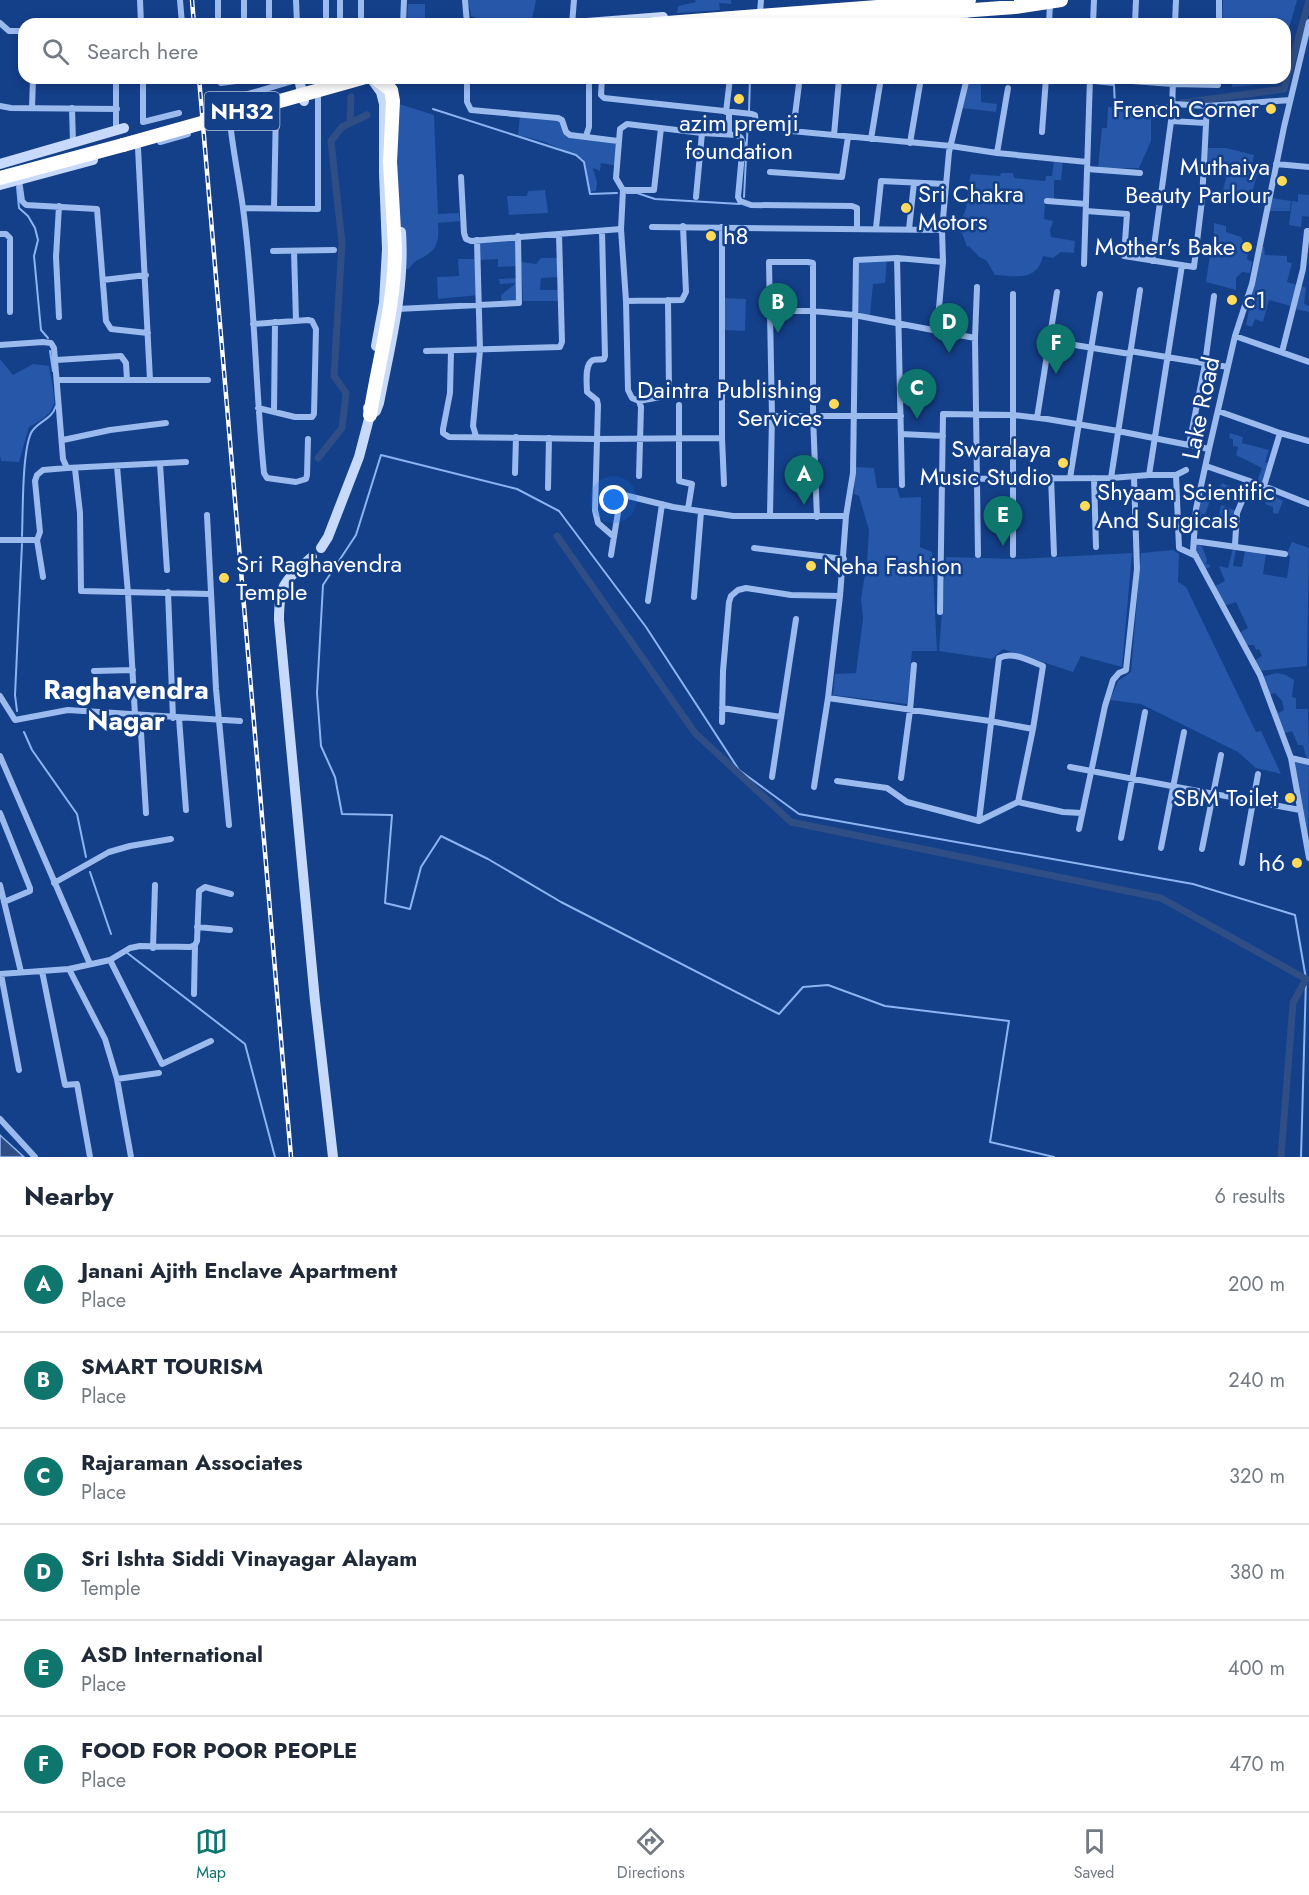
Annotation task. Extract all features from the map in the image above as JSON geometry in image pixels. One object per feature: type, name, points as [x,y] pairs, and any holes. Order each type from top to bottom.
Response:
[{"type":"highway","points":[[912,18],[1056,1]]},
{"type":"highway","points":[[777,18],[913,3],[967,12]]},
{"type":"highway","name":"NH32","points":[[0,178],[311,84]]},
{"type":"highway","name":"NH32","points":[[0,170],[350,84]]},
{"type":"highway","points":[[370,415],[394,286],[390,162],[393,101],[390,84]]},
{"type":"street","points":[[140,0],[141,18]]},
{"type":"street","points":[[180,0],[182,18]]},
{"type":"street","points":[[218,0],[218,18]]},
{"type":"street","points":[[244,0],[244,18]]},
{"type":"street","points":[[269,0],[269,18]]},
{"type":"street","points":[[296,0],[297,18]]},
{"type":"street","points":[[326,0],[327,18]]},
{"type":"street","points":[[340,0],[340,18]]},
{"type":"street","points":[[361,0],[361,18]]},
{"type":"street","points":[[403,18],[404,0]]},
{"type":"street","points":[[465,0],[466,18]]},
{"type":"street","points":[[573,18],[574,0]]},
{"type":"street","points":[[759,18],[761,0]]},
{"type":"street","points":[[1094,18],[1095,0]]},
{"type":"street","points":[[1135,18],[1136,0]]},
{"type":"street","points":[[1175,18],[1176,0]]},
{"type":"street","points":[[1219,0],[1219,18]]},
{"type":"street","points":[[1051,18],[1056,1]]},
{"type":"street","points":[[656,18],[726,13],[732,14],[735,18]]},
{"type":"street","points":[[0,22],[9,31],[18,31]]},
{"type":"street","name":"Lake Road","points":[[1309,22],[1276,164],[1252,284],[1235,336],[1209,449],[1196,509],[1193,551],[1260,675],[1291,758],[1309,858]]},
{"type":"street","points":[[32,108],[33,84]]},
{"type":"street","points":[[116,84],[117,109],[125,140],[146,275],[150,380]]},
{"type":"street","points":[[143,84],[143,122],[179,113]]},
{"type":"street","points":[[218,103],[281,84]]},
{"type":"street","points":[[302,84],[304,101]]},
{"type":"street","points":[[222,124],[356,84]]},
{"type":"street","points":[[333,1157],[315,1001],[279,621],[279,598],[287,579],[321,548],[328,537],[358,457],[370,415],[367,397],[384,303],[387,273],[384,115],[381,92],[374,84]]},
{"type":"street","points":[[467,84],[467,102],[471,110],[558,118],[562,120],[566,132],[570,135],[618,141]]},
{"type":"street","points":[[586,136],[589,84]]},
{"type":"street","points":[[602,84],[601,95],[604,98],[755,115],[757,127],[951,146],[1140,173]]},
{"type":"street","points":[[729,134],[730,84]]},
{"type":"street","points":[[793,131],[799,84]]},
{"type":"street","points":[[834,135],[839,84]]},
{"type":"street","points":[[871,139],[880,84]]},
{"type":"street","points":[[910,143],[920,84]]},
{"type":"street","points":[[937,331],[946,184],[951,146],[966,84]]},
{"type":"street","points":[[1042,132],[1046,84]]},
{"type":"street","points":[[1084,264],[1090,84]]},
{"type":"street","points":[[1152,261],[1171,121],[1173,84]]},
{"type":"street","points":[[997,153],[1008,88]]},
{"type":"street","points":[[243,208],[315,209],[319,206],[318,97]]},
{"type":"street","points":[[1173,104],[1207,106],[1290,100]]},
{"type":"street","points":[[0,106],[117,109]]},
{"type":"street","points":[[1047,201],[1127,213],[1124,256],[1194,267],[1202,200],[1207,106]]},
{"type":"street","points":[[72,108],[73,143]]},
{"type":"street","points":[[274,208],[276,108]]},
{"type":"street","points":[[370,415],[376,411],[379,403],[402,275],[396,166],[397,126],[395,119],[384,115]]},
{"type":"street","points":[[1171,121],[1206,123]]},
{"type":"street","points":[[230,122],[243,208],[258,408],[264,473],[267,478],[296,482],[306,479],[308,439]]},
{"type":"street","points":[[668,300],[669,390],[666,396],[639,401],[632,399],[628,390],[626,301],[621,229],[623,190],[616,178],[620,129],[627,123],[702,133],[737,135],[741,138],[742,143],[738,197],[740,201],[751,205],[852,206],[856,208],[857,228]]},
{"type":"street","points":[[623,190],[654,190],[661,128]]},
{"type":"street","points":[[696,197],[702,133]]},
{"type":"street","points":[[0,164],[73,143],[188,134]]},
{"type":"street","points":[[770,172],[842,177],[848,137]]},
{"type":"street","points":[[0,185],[125,140]]},
{"type":"street","points":[[1276,164],[1309,167]]},
{"type":"street","points":[[461,177],[466,238],[477,240],[621,229]]},
{"type":"street","points":[[19,180],[24,204],[97,209],[105,314],[109,326],[111,329],[148,333]]},
{"type":"street","points":[[876,228],[881,181],[946,184]]},
{"type":"street","points":[[909,229],[914,183]]},
{"type":"street","points":[[59,207],[56,257],[59,317]]},
{"type":"street","points":[[386,218],[400,217]]},
{"type":"street","points":[[626,301],[682,300],[686,292],[682,226]]},
{"type":"street","points":[[652,227],[942,230]]},
{"type":"street","points":[[722,227],[724,484]]},
{"type":"street","points":[[602,231],[605,356],[604,359],[590,362],[587,392],[597,400],[595,510],[598,523],[614,537]]},
{"type":"street","points":[[1282,352],[1303,269],[1307,231],[1309,231]]},
{"type":"street","points":[[0,234],[6,234],[10,238],[10,312]]},
{"type":"street","points":[[426,351],[557,348],[562,345],[559,234]]},
{"type":"street","points":[[397,309],[519,303],[518,236]]},
{"type":"street","points":[[476,436],[473,426],[480,350],[477,240]]},
{"type":"street","points":[[273,251],[334,250]]},
{"type":"street","points":[[294,251],[296,320]]},
{"type":"street","points":[[814,787],[828,698],[844,560],[846,516],[853,473],[856,260],[897,258],[943,262]]},
{"type":"street","points":[[897,258],[902,484]]},
{"type":"street","points":[[770,514],[772,416],[770,262],[813,262],[813,416],[817,517]]},
{"type":"street","points":[[1149,475],[1182,265]]},
{"type":"street","points":[[103,280],[146,275]]},
{"type":"street","points":[[977,287],[975,338],[978,555]]},
{"type":"street","points":[[1112,478],[1140,290]]},
{"type":"street","points":[[1037,418],[1057,292]]},
{"type":"street","points":[[1013,294],[1013,555]]},
{"type":"street","points":[[1070,478],[1100,294]]},
{"type":"street","points":[[1189,445],[1205,364],[1214,296]]},
{"type":"street","points":[[769,311],[813,311],[854,315],[975,338]]},
{"type":"street","points":[[253,324],[296,320],[312,321],[316,329],[314,414],[312,417],[307,418],[258,408]]},
{"type":"street","points":[[274,412],[275,322]]},
{"type":"street","points":[[1235,336],[1309,362]]},
{"type":"street","points":[[1050,341],[1228,367]]},
{"type":"street","points":[[0,345],[43,342],[51,343],[54,348],[63,459],[67,468]]},
{"type":"street","points":[[451,351],[450,393],[443,433],[449,437],[722,438]]},
{"type":"street","points":[[56,360],[121,356],[126,363],[127,380]]},
{"type":"street","points":[[58,380],[208,380]]},
{"type":"street","points":[[639,401],[641,407],[639,476]]},
{"type":"street","points":[[679,405],[679,481],[692,484],[688,509]]},
{"type":"street","points":[[1218,411],[1309,441]]},
{"type":"street","points":[[940,612],[944,414],[1012,415],[1078,423],[1209,449]]},
{"type":"street","points":[[772,416],[901,416]]},
{"type":"street","points":[[63,440],[110,430],[166,423]]},
{"type":"street","points":[[1264,486],[1280,433]]},
{"type":"street","points":[[901,434],[943,436]]},
{"type":"street","points":[[515,473],[516,437]]},
{"type":"street","points":[[548,488],[549,438]]},
{"type":"street","points":[[43,577],[37,540],[40,532],[35,481],[37,475],[43,470],[186,462]]},
{"type":"street","points":[[160,464],[167,570]]},
{"type":"street","points":[[117,466],[146,813]]},
{"type":"street","points":[[1206,466],[1309,504]]},
{"type":"street","points":[[75,469],[80,513],[81,591],[210,594]]},
{"type":"street","points":[[942,479],[1112,478],[1176,475],[1186,470]]},
{"type":"street","points":[[1176,475],[1179,548],[1196,556]]},
{"type":"street","points":[[1051,477],[1054,554]]},
{"type":"street","points":[[1079,829],[1105,706],[1113,680],[1119,673],[1126,670],[1137,569],[1134,477]]},
{"type":"street","points":[[1094,478],[1096,548]]},
{"type":"street","points":[[1235,545],[1237,513],[1250,482]]},
{"type":"street","points":[[610,555],[621,497],[629,495],[701,512],[750,517],[770,514],[846,516]]},
{"type":"street","points":[[648,601],[662,504]]},
{"type":"street","points":[[694,597],[701,512]]},
{"type":"street","points":[[207,515],[210,594],[229,825]]},
{"type":"street","points":[[0,540],[37,540]]},
{"type":"street","points":[[1194,541],[1235,545],[1285,554]]},
{"type":"street","points":[[754,548],[844,560]]},
{"type":"street","points":[[722,722],[726,630],[731,596],[738,590],[754,588],[791,595],[840,596]]},
{"type":"street","points":[[168,592],[176,718],[186,810]]},
{"type":"street","points":[[772,777],[796,619]]},
{"type":"street","points":[[979,821],[999,658],[1005,655],[1016,656],[1043,666],[1018,802]]},
{"type":"street","points":[[901,778],[914,666]]},
{"type":"street","points":[[94,672],[133,670]]},
{"type":"street","points":[[0,696],[15,720],[68,710],[240,721]]},
{"type":"street","points":[[828,698],[990,720],[1033,729]]},
{"type":"street","points":[[722,708],[781,717]]},
{"type":"street","points":[[1121,838],[1145,712]]},
{"type":"street","points":[[1161,848],[1184,732]]},
{"type":"street","points":[[1202,849],[1221,755]]},
{"type":"street","points":[[0,756],[90,964]]},
{"type":"street","points":[[1291,758],[1309,762]]},
{"type":"street","points":[[1071,767],[1252,803],[1300,810]]},
{"type":"street","points":[[1242,863],[1258,774]]},
{"type":"street","points":[[837,781],[887,788],[907,802],[979,821],[1018,802],[1062,812],[1082,813]]},
{"type":"street","points":[[0,813],[30,888],[26,894],[4,902]]},
{"type":"street","points":[[54,883],[109,852],[171,839]]},
{"type":"street","points":[[0,885],[21,972]]},
{"type":"street","points":[[153,948],[155,885]]},
{"type":"street","points":[[194,994],[199,891],[205,887],[231,894]]},
{"type":"street","points":[[197,927],[230,930]]},
{"type":"street","points":[[20,1070],[0,974],[69,969],[110,960],[130,948],[140,946],[153,948],[195,945]]},
{"type":"street","points":[[110,960],[162,1064],[211,1041]]},
{"type":"street","points":[[69,969],[105,1040],[117,1079],[131,1157]]},
{"type":"street","points":[[42,971],[65,1085],[76,1084],[90,1157]]},
{"type":"street","points":[[117,1079],[159,1073]]},
{"type":"street","points":[[0,1119],[35,1157]]},
{"type":"shaded area","points":[[468,0],[536,1],[532,18],[471,16]]},
{"type":"shaded area","points":[[695,0],[731,0],[731,4],[719,3],[720,10],[677,13],[678,6],[696,2]]},
{"type":"shaded area","points":[[1223,0],[1297,0],[1291,21],[1291,18],[1222,18]]},
{"type":"shaded area","points":[[408,4],[425,4],[425,18],[407,18]]},
{"type":"shaded area","points":[[968,84],[981,84],[981,102],[997,104],[996,112],[962,108]]},
{"type":"shaded area","points":[[1232,84],[1264,84],[1232,87]]},
{"type":"shaded area","points":[[399,104],[434,115],[438,214],[459,213],[460,221],[438,223],[438,236],[434,248],[409,269],[404,269],[396,166]]},
{"type":"shaded area","points":[[1108,107],[1151,111],[1151,141],[1139,168],[1098,168],[1102,128],[1107,128]]},
{"type":"shaded area","points":[[520,116],[558,118],[566,132],[608,140],[616,144],[617,166],[601,163],[600,171],[593,168],[597,182],[596,191],[589,192],[583,159],[545,142],[518,135]]},
{"type":"shaded area","points":[[1206,148],[1226,148],[1254,155],[1252,164],[1259,168],[1250,200],[1222,193],[1226,179],[1220,171],[1206,171]]},
{"type":"shaded area","points":[[1054,160],[1063,161],[1061,180],[1054,180],[1054,200],[1045,200],[1044,219],[1053,221],[1050,230],[1051,237],[1075,241],[1074,253],[1061,252],[1053,258],[1043,256],[1036,270],[1025,276],[995,275],[986,260],[979,257],[969,246],[967,247],[962,233],[959,232],[959,225],[963,223],[962,217],[966,209],[971,174],[1000,176],[1001,173],[1013,173],[1014,178],[1045,181],[1046,176],[1052,176]]},
{"type":"shaded area","points":[[545,190],[548,213],[509,215],[507,196],[527,196],[528,191]]},
{"type":"shaded area","points":[[1298,194],[1309,195],[1309,217],[1302,216],[1301,227],[1289,225],[1292,201],[1298,202]]},
{"type":"shaded area","points":[[1271,198],[1291,201],[1290,211],[1268,211]]},
{"type":"shaded area","points":[[1214,223],[1226,226],[1226,232],[1241,237],[1244,244],[1243,250],[1248,252],[1247,259],[1252,262],[1250,273],[1242,272],[1236,278],[1236,290],[1206,282],[1214,239]]},
{"type":"shaded area","points":[[518,237],[519,303],[502,304],[501,295],[516,283],[500,284],[499,279],[516,278],[516,266],[498,267],[498,259],[480,260],[478,240]]},
{"type":"shaded area","points":[[475,243],[479,295],[438,299],[437,277],[459,276],[458,259],[474,259]]},
{"type":"shaded area","points":[[1261,247],[1264,247],[1265,255],[1287,256],[1287,262],[1292,263],[1287,282],[1297,285],[1291,306],[1269,300],[1263,322],[1255,319],[1252,327],[1246,325]]},
{"type":"shaded area","points":[[541,258],[559,258],[559,277],[541,278],[540,290],[560,290],[560,301],[523,301],[521,262],[536,264]]},
{"type":"shaded area","points":[[887,259],[885,283],[873,284],[870,315],[856,312],[857,261]]},
{"type":"shaded area","points":[[1300,285],[1306,288],[1304,304],[1309,306],[1309,312],[1295,309]]},
{"type":"shaded area","points":[[723,298],[746,299],[745,331],[723,330]]},
{"type":"shaded area","points":[[0,359],[13,375],[33,364],[49,366],[54,396],[52,409],[29,427],[19,462],[1,461]]},
{"type":"shaded area","points":[[1230,433],[1243,437],[1242,443],[1269,450],[1265,462],[1271,464],[1264,483],[1257,481],[1262,468],[1236,455],[1238,447],[1233,446],[1233,439],[1229,438]]},
{"type":"shaded area","points":[[855,467],[874,468],[877,488],[897,488],[900,498],[921,497],[920,547],[932,552],[937,651],[912,651],[907,704],[833,695],[835,674],[856,673],[863,618],[861,599],[869,530],[859,496],[854,494]]},
{"type":"shaded area","points":[[1222,483],[1243,492],[1239,500],[1218,490]]},
{"type":"shaded area","points":[[1270,493],[1283,501],[1278,514],[1273,513],[1273,507],[1265,504]]},
{"type":"shaded area","points":[[1200,494],[1211,498],[1201,518],[1196,517]]},
{"type":"shaded area","points":[[1221,505],[1237,511],[1235,525],[1211,520],[1211,516],[1219,516]]},
{"type":"shaded area","points":[[1194,541],[1200,542],[1207,559],[1206,564],[1210,565],[1206,569],[1215,586],[1225,581],[1219,566],[1228,568],[1233,548],[1236,549],[1233,566],[1242,567],[1245,551],[1266,553],[1263,574],[1287,578],[1290,557],[1287,553],[1292,542],[1309,548],[1307,666],[1259,671],[1254,661],[1262,656],[1254,645],[1247,645],[1239,633],[1248,628],[1236,602],[1224,606],[1194,551]]},
{"type":"shaded area","points":[[1173,550],[1179,554],[1178,582],[1186,587],[1256,732],[1261,731],[1281,774],[1256,768],[1238,752],[1141,704],[1110,700],[1118,681],[1131,672],[1141,553]]},
{"type":"shaded area","points":[[1132,553],[1122,667],[1081,656],[1073,672],[1003,649],[992,659],[939,651],[946,557],[1018,559]]},
{"type":"shaded area","points":[[1277,673],[1294,680],[1292,697],[1296,698],[1296,709],[1308,709],[1309,760],[1307,760],[1303,745],[1298,745],[1292,731],[1282,734],[1272,704],[1279,713],[1284,710],[1282,701],[1275,693],[1268,695],[1262,677]]},
{"type":"shaded area","points":[[1293,760],[1309,763],[1308,841]]},
{"type":"shaded area","points":[[0,1135],[2,1137],[24,1157],[0,1157]]},
{"type":"waterway","points":[[1291,64],[1309,1]]},
{"type":"waterway","points":[[749,111],[750,84]]},
{"type":"waterway","points":[[1104,84],[1114,85],[1115,106],[1169,105]]},
{"type":"waterway","points":[[1182,103],[1284,89],[1285,84]]},
{"type":"waterway","points":[[350,123],[351,97]]},
{"type":"waterway","points":[[433,109],[576,155],[584,162],[590,194],[617,193]]},
{"type":"waterway","points":[[318,458],[342,428],[346,393],[334,376],[342,243],[331,141],[342,127],[367,115]]},
{"type":"waterway","points":[[744,197],[748,120]]},
{"type":"waterway","points":[[17,187],[19,208],[28,216],[35,228],[38,240],[34,256],[41,330],[48,338]]},
{"type":"waterway","points":[[627,193],[637,193],[655,199],[740,204]]},
{"type":"waterway","points":[[50,351],[53,371]]},
{"type":"waterway","points":[[22,536],[28,442],[34,429],[51,415],[56,406]]},
{"type":"waterway","points":[[1054,1157],[990,1142],[1009,1021],[885,1006],[828,985],[803,987],[779,1014],[561,902],[488,859],[441,836],[421,867],[410,909],[385,903],[392,815],[342,814],[335,777],[321,746],[317,693],[323,585],[356,535],[381,455],[517,489],[559,511],[646,627],[739,770],[799,814],[1193,884],[1295,915],[1306,979],[1301,1157]]},
{"type":"waterway","points":[[557,536],[695,733],[791,822],[1161,898],[1306,979],[1293,1003],[1281,1157]]},
{"type":"waterway","points":[[17,711],[15,695],[22,544]]},
{"type":"waterway","points":[[24,732],[32,750],[77,814],[86,857]]},
{"type":"waterway","points":[[90,872],[111,934]]},
{"type":"waterway","points":[[126,952],[245,1044],[275,1157]]},
{"type":"railway","points":[[192,0],[194,18]]},
{"type":"railway","points":[[200,84],[291,1157]]},
{"type":"place","name":"azim premji foundation","points":[[739,99]]},
{"type":"place","name":"French Corner","points":[[1271,109]]},
{"type":"place","name":"Muthaiya Beauty Parlour","points":[[1282,181]]},
{"type":"place","name":"Sri Chakra Motors","points":[[906,208]]},
{"type":"place","name":"h8","points":[[711,236]]},
{"type":"place","name":"Mother's Bake","points":[[1247,247]]},
{"type":"place","name":"c1","points":[[1232,300]]},
{"type":"place","name":"SMART TOURISM","points":[[778,333]]},
{"type":"place","name":"Sri Ishta Siddi Vinayagar Alayam","points":[[949,353]]},
{"type":"place","name":"FOOD FOR POOR PEOPLE","points":[[1056,374]]},
{"type":"place","name":"Daintra Publishing Services","points":[[834,404]]},
{"type":"place","name":"Rajaraman Associates","points":[[917,419]]},
{"type":"place","name":"Swaralaya Music Studio","points":[[1063,463]]},
{"type":"place","name":"Janani Ajith Enclave Apartment","points":[[804,505]]},
{"type":"place","name":"Shyaam Scientific And Surgicals","points":[[1085,506]]},
{"type":"place","name":"ASD International","points":[[1003,546]]},
{"type":"place","name":"Neha Fashion","points":[[811,566]]},
{"type":"place","name":"Sri Raghavendra Temple","points":[[224,578]]},
{"type":"place","name":"SBM Toilet","points":[[1290,798]]},
{"type":"place","name":"h6","points":[[1297,863]]},
{"type":"district","name":"Raghavendra Nagar","points":[[126,706]]}]
